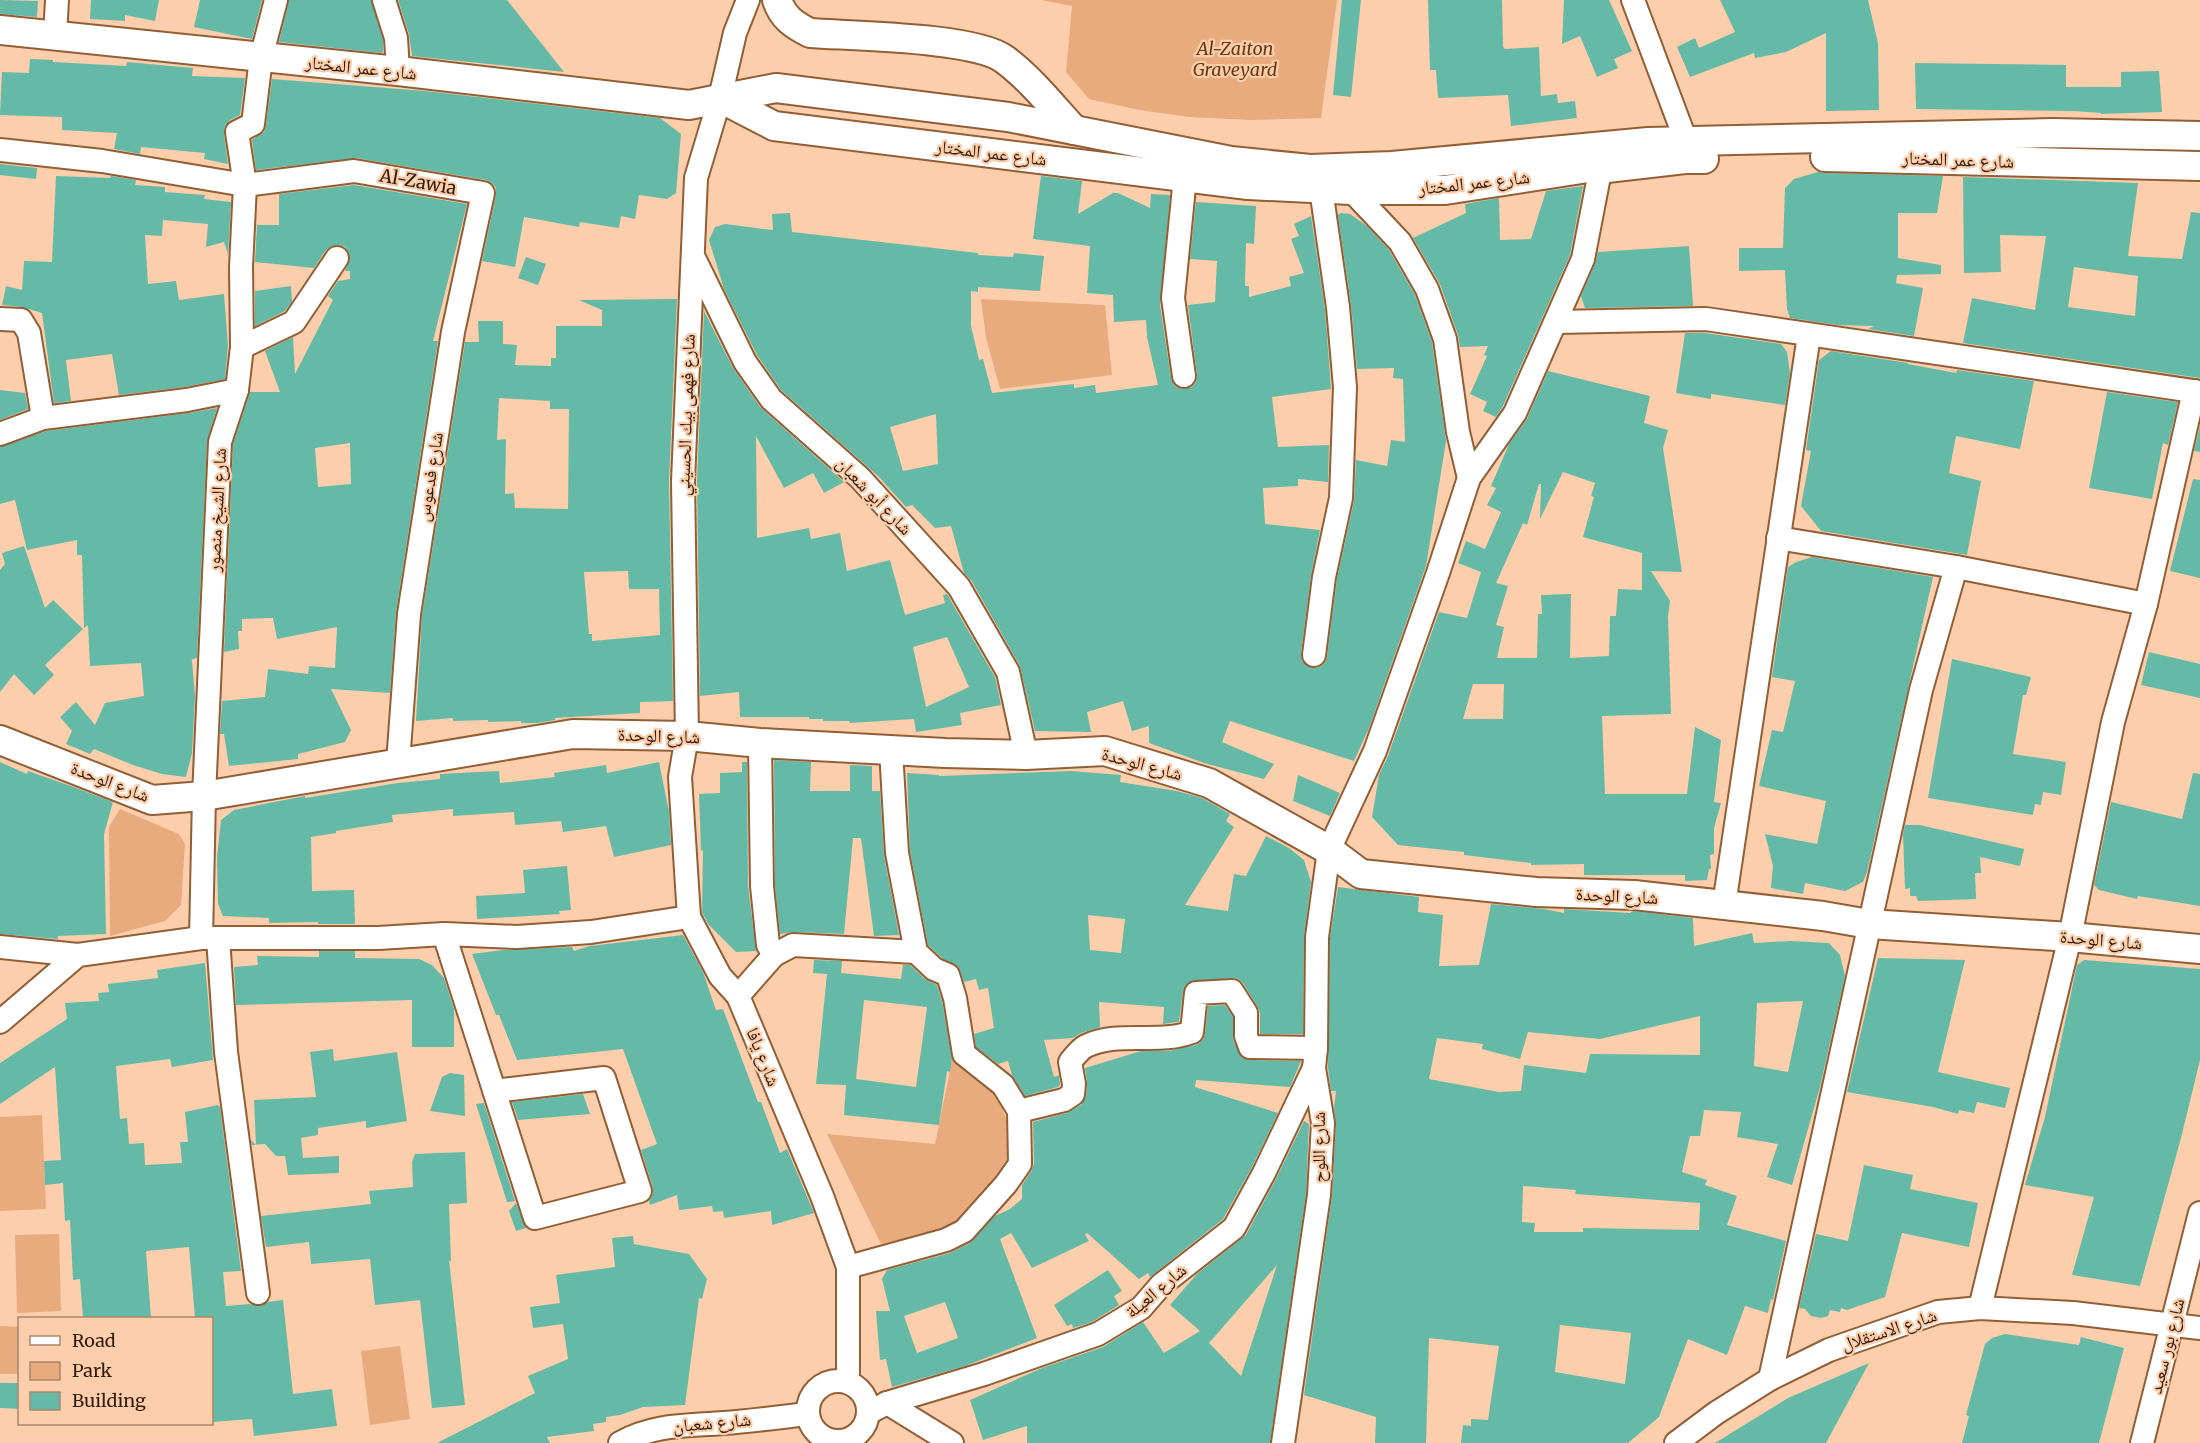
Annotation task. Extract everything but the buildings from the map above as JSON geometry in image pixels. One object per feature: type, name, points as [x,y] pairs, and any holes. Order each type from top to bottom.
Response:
[{"type":"main road","points":[[777,0],[781,12],[792,24],[810,33],[976,47],[1002,57],[1074,130]]},
{"type":"main road","name":"شارع عمر المختار","points":[[0,30],[398,71],[689,105],[776,88],[1008,117],[1232,161],[1310,169],[1392,166],[1648,142],[2052,133],[2200,136]]},
{"type":"main road","name":"شارع عمر المختار","points":[[720,98],[774,126],[1248,185],[1321,189],[1445,190],[1600,166],[1607,168],[1685,159],[1854,157],[2200,166]]},
{"type":"main road","name":"شارع الوحدة","points":[[0,740],[152,800],[204,796],[573,734],[687,736],[760,743],[1026,755],[1105,751],[1209,783],[1329,850],[1361,874],[1536,892],[1634,895],[1869,924],[2070,937],[2200,949]]},
{"type":"street","points":[[55,36],[57,0]]},
{"type":"street","points":[[261,58],[276,0]]},
{"type":"street","points":[[384,0],[396,38],[398,71]]},
{"type":"street","name":"شارع فهمى بيك الحسيني","points":[[687,736],[683,481],[696,178],[720,98],[735,33],[748,0]]},
{"type":"street","points":[[1634,0],[1686,141]]},
{"type":"street","name":"شارع الشيخ منصور","points":[[258,1293],[210,938],[204,796],[220,442],[237,390],[242,347],[245,185],[237,132],[254,124],[261,58]]},
{"type":"street","name":"Al-Zawia","points":[[0,150],[102,161],[245,185],[354,171],[483,193]]},
{"type":"street","points":[[1469,478],[1515,412],[1583,259],[1600,166]]},
{"type":"street","points":[[1184,376],[1173,298],[1185,177]]},
{"type":"street","points":[[1314,655],[1324,577],[1341,498],[1345,387],[1338,307],[1321,189]]},
{"type":"street","points":[[1351,190],[1400,242],[1427,289],[1445,339],[1458,432],[1469,478]]},
{"type":"street","name":"شارع فدعوس","points":[[398,763],[409,614],[453,332],[483,193]]},
{"type":"street","name":"شارع أبو شعبان","points":[[693,255],[745,362],[771,399],[860,478],[959,587],[1008,672],[1026,755]]},
{"type":"street","points":[[242,347],[294,322],[337,258]]},
{"type":"street","points":[[0,318],[21,320],[30,333],[43,418]]},
{"type":"street","points":[[1556,322],[1706,319],[2197,391],[2146,604],[2113,722],[2070,937],[1980,1308]]},
{"type":"street","points":[[1724,905],[1809,335]]},
{"type":"street","points":[[0,434],[43,418],[187,400],[237,390]]},
{"type":"street","name":"شارع اللوح","points":[[1283,1443],[1319,1195],[1323,1123],[1315,1058],[1317,937],[1329,850],[1375,751],[1469,478]]},
{"type":"street","points":[[1778,537],[1956,567],[2146,604]]},
{"type":"street","points":[[1770,1379],[1921,690],[1956,567]]},
{"type":"street","name":"شارع يافا","points":[[687,736],[681,777],[689,917],[720,976],[738,996],[822,1196],[848,1267],[848,1382]]},
{"type":"street","points":[[760,743],[762,886],[768,945],[774,955]]},
{"type":"street","points":[[848,1267],[946,1240],[964,1230],[1006,1184],[1020,1164],[1019,1111],[1003,1085],[964,1054],[955,998],[948,975],[934,969],[916,952],[897,853],[891,750]]},
{"type":"street","points":[[0,947],[78,955],[210,938],[378,938],[444,934],[517,937],[591,932],[689,917]]},
{"type":"street","points":[[444,934],[494,1091],[535,1218],[640,1191],[604,1078],[494,1091]]},
{"type":"street","points":[[738,996],[774,955],[793,945],[916,952]]},
{"type":"street","points":[[0,1022],[78,955]]},
{"type":"street","points":[[1019,1111],[1064,1100],[1072,1094],[1074,1084],[1070,1062],[1084,1046],[1106,1039],[1180,1037],[1192,1032],[1196,993],[1232,991],[1246,1013],[1246,1036],[1250,1047],[1315,1058]]},
{"type":"street","name":"شارع العيلة","points":[[878,1408],[1098,1335],[1141,1308],[1161,1286],[1234,1228],[1264,1173],[1315,1058]]},
{"type":"street","name":"شارع بور سعيد","points":[[2142,1443],[2200,1213]]},
{"type":"street","name":"شارع الاستقلال","points":[[1676,1443],[1716,1413],[1770,1379],[1829,1350],[1938,1312],[1980,1308],[2073,1313],[2200,1328]]},
{"type":"street","points":[[878,1408],[858,1433],[848,1440],[836,1442],[820,1436],[810,1422],[808,1414],[808,1403],[819,1387],[838,1380],[848,1382],[857,1387],[878,1408],[952,1443]]},
{"type":"street","name":"شارع شعبان","points":[[629,1440],[664,1427],[808,1414]]},
{"type":"green space","name":"Al-Zaiton Graveyard","points":[[1041,0],[1337,0],[1321,118],[1251,120],[1189,117],[1139,110],[1089,99],[1066,72],[1072,6]]},
{"type":"green space","points":[[981,299],[1105,305],[1112,375],[1000,389],[986,338]]},
{"type":"green space","points":[[120,809],[179,834],[185,844],[181,905],[165,921],[110,936],[109,827]]},
{"type":"green space","points":[[953,1056],[984,1082],[999,1100],[1011,1133],[1006,1172],[958,1226],[881,1244],[827,1134],[935,1144]]},
{"type":"green space","points":[[42,1115],[46,1209],[0,1211],[0,1117]]},
{"type":"green space","points":[[59,1234],[61,1311],[17,1313],[15,1235]]},
{"type":"green space","points":[[0,1326],[18,1327],[18,1374],[0,1374]]},
{"type":"green space","points":[[400,1346],[410,1419],[370,1425],[361,1351]]}]
